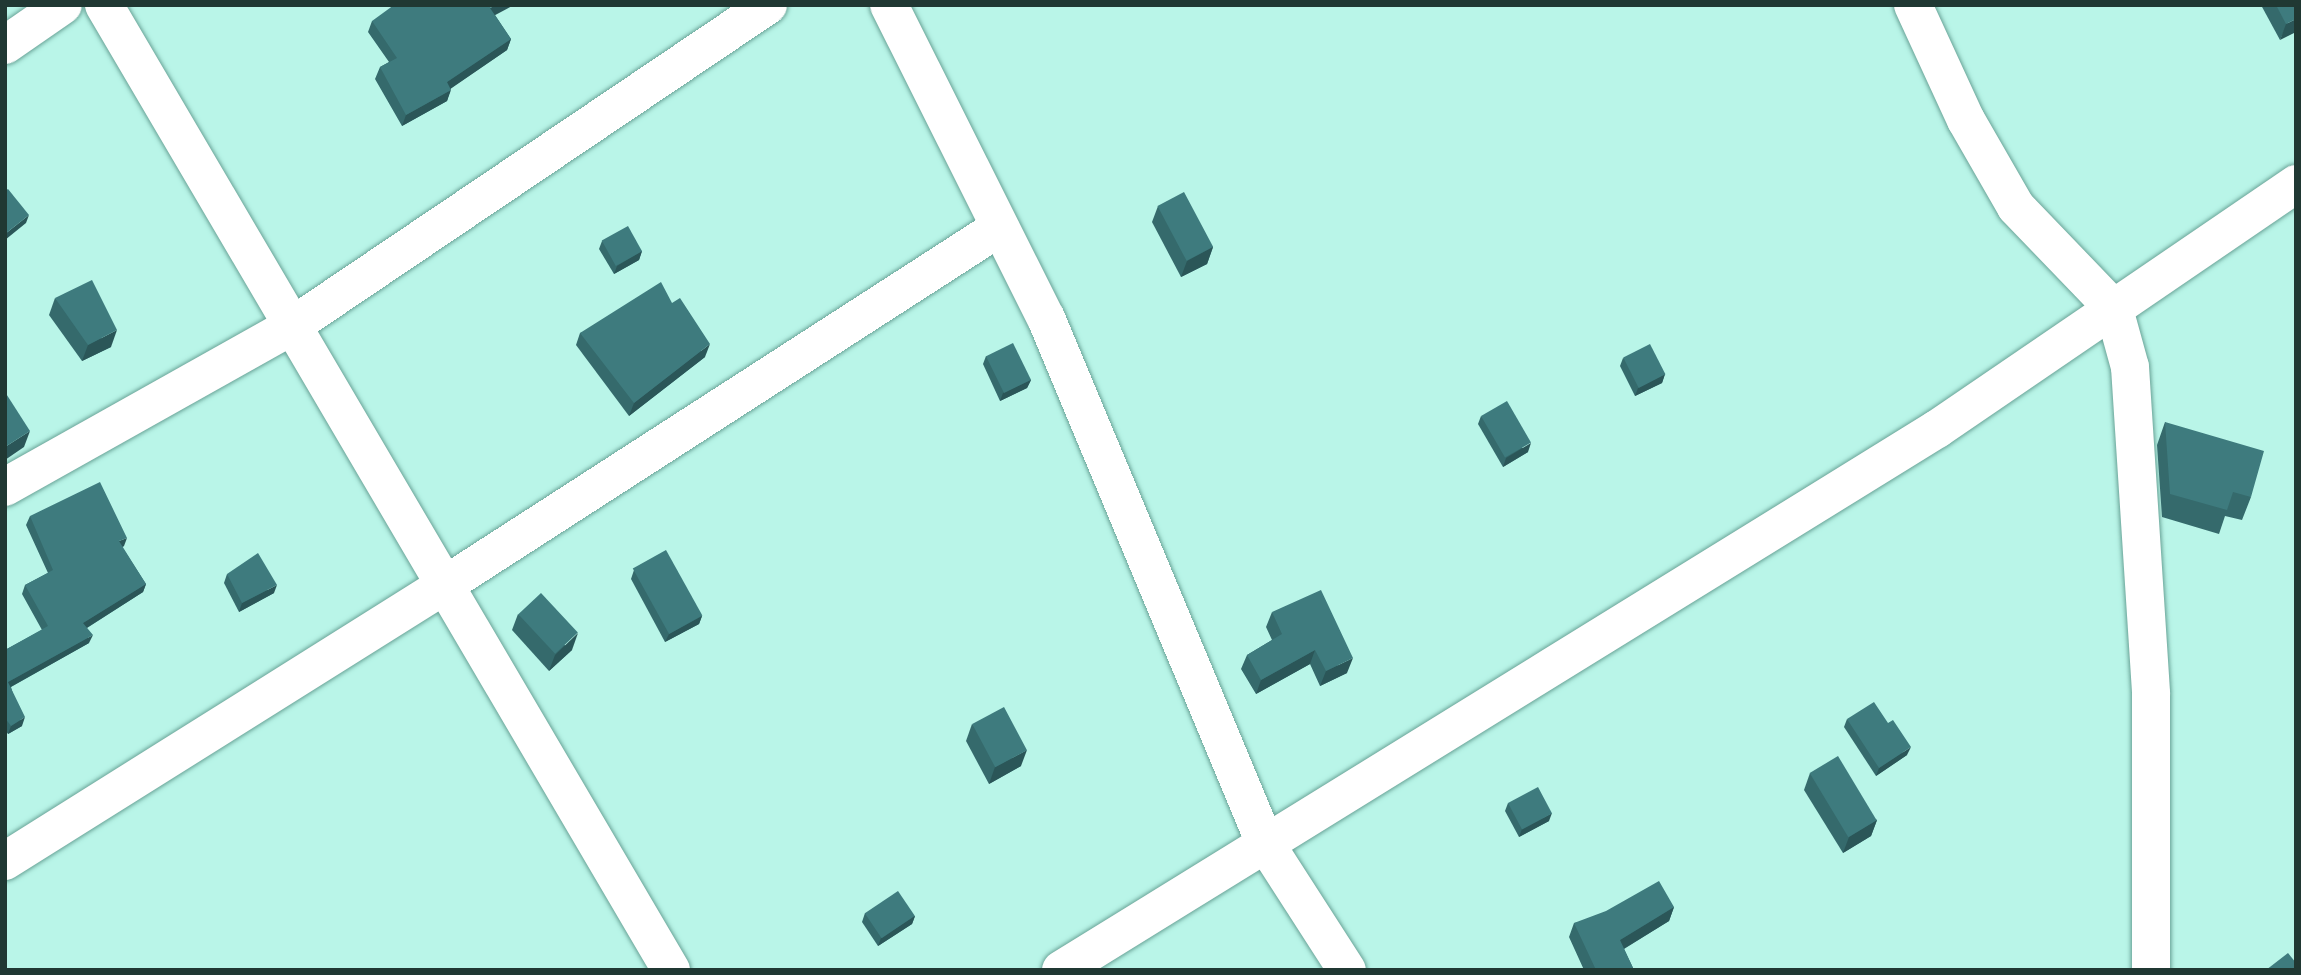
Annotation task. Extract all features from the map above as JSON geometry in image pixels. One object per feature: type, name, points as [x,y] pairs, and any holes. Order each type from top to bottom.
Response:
[{"type":"street","points":[[5,45],[63,5]]},
{"type":"street","points":[[104,5],[671,970]]},
{"type":"street","points":[[5,487],[292,326],[768,5]]},
{"type":"street","points":[[889,5],[1046,318],[1265,844],[1347,970]]},
{"type":"street","points":[[1913,5],[1966,120],[2016,207],[2114,309],[2130,367],[2151,694],[2151,970]]},
{"type":"street","points":[[1061,970],[1937,429],[2296,184]]},
{"type":"street","points":[[5,861],[445,585],[1000,227]]},
{"type":"building","points":[[394,5],[496,5],[490,8],[511,39],[447,82],[451,90],[406,115],[380,67],[397,58],[372,21]]},
{"type":"building","points":[[2276,5],[2296,5],[2296,19],[2286,24]]},
{"type":"building","points":[[8,189],[29,215],[5,234],[5,191]]},
{"type":"building","points":[[1184,192],[1213,247],[1187,261],[1158,206]]},
{"type":"building","points":[[628,226],[642,251],[616,266],[602,241]]},
{"type":"building","points":[[92,280],[117,330],[88,345],[55,298]]},
{"type":"building","points":[[661,282],[672,303],[680,298],[710,344],[634,403],[580,333]]},
{"type":"building","points":[[1013,343],[1031,380],[1004,393],[986,356]]},
{"type":"building","points":[[1650,344],[1665,374],[1639,388],[1623,358]]},
{"type":"building","points":[[5,392],[30,431],[5,447]]},
{"type":"building","points":[[1507,401],[1531,443],[1505,458],[1481,416]]},
{"type":"building","points":[[2165,422],[2264,451],[2251,497],[2233,492],[2227,510],[2170,494]]},
{"type":"building","points":[[100,482],[127,538],[119,541],[146,584],[83,623],[93,635],[8,682],[25,717],[11,726],[5,718],[5,650],[48,626],[25,585],[53,570],[30,516]]},
{"type":"building","points":[[666,550],[702,616],[669,634],[633,568]]},
{"type":"building","points":[[258,553],[277,585],[242,603],[227,574]]},
{"type":"building","points":[[1321,590],[1353,658],[1326,671],[1315,650],[1261,680],[1247,655],[1282,634],[1272,612]]},
{"type":"building","points":[[541,593],[578,632],[555,654],[518,614]]},
{"type":"building","points":[[1874,702],[1888,723],[1893,720],[1911,747],[1879,768],[1847,719]]},
{"type":"building","points":[[1004,707],[1027,750],[995,767],[972,724]]},
{"type":"building","points":[[1838,756],[1877,820],[1848,837],[1810,773]]},
{"type":"building","points":[[1538,787],[1552,813],[1522,829],[1508,803]]},
{"type":"building","points":[[1659,881],[1674,907],[1620,940],[1634,970],[1596,970],[1574,923],[1606,911]]},
{"type":"building","points":[[898,891],[915,916],[882,938],[865,913]]},
{"type":"building","points":[[2288,953],[2296,963],[2296,970],[2266,970]]}]
